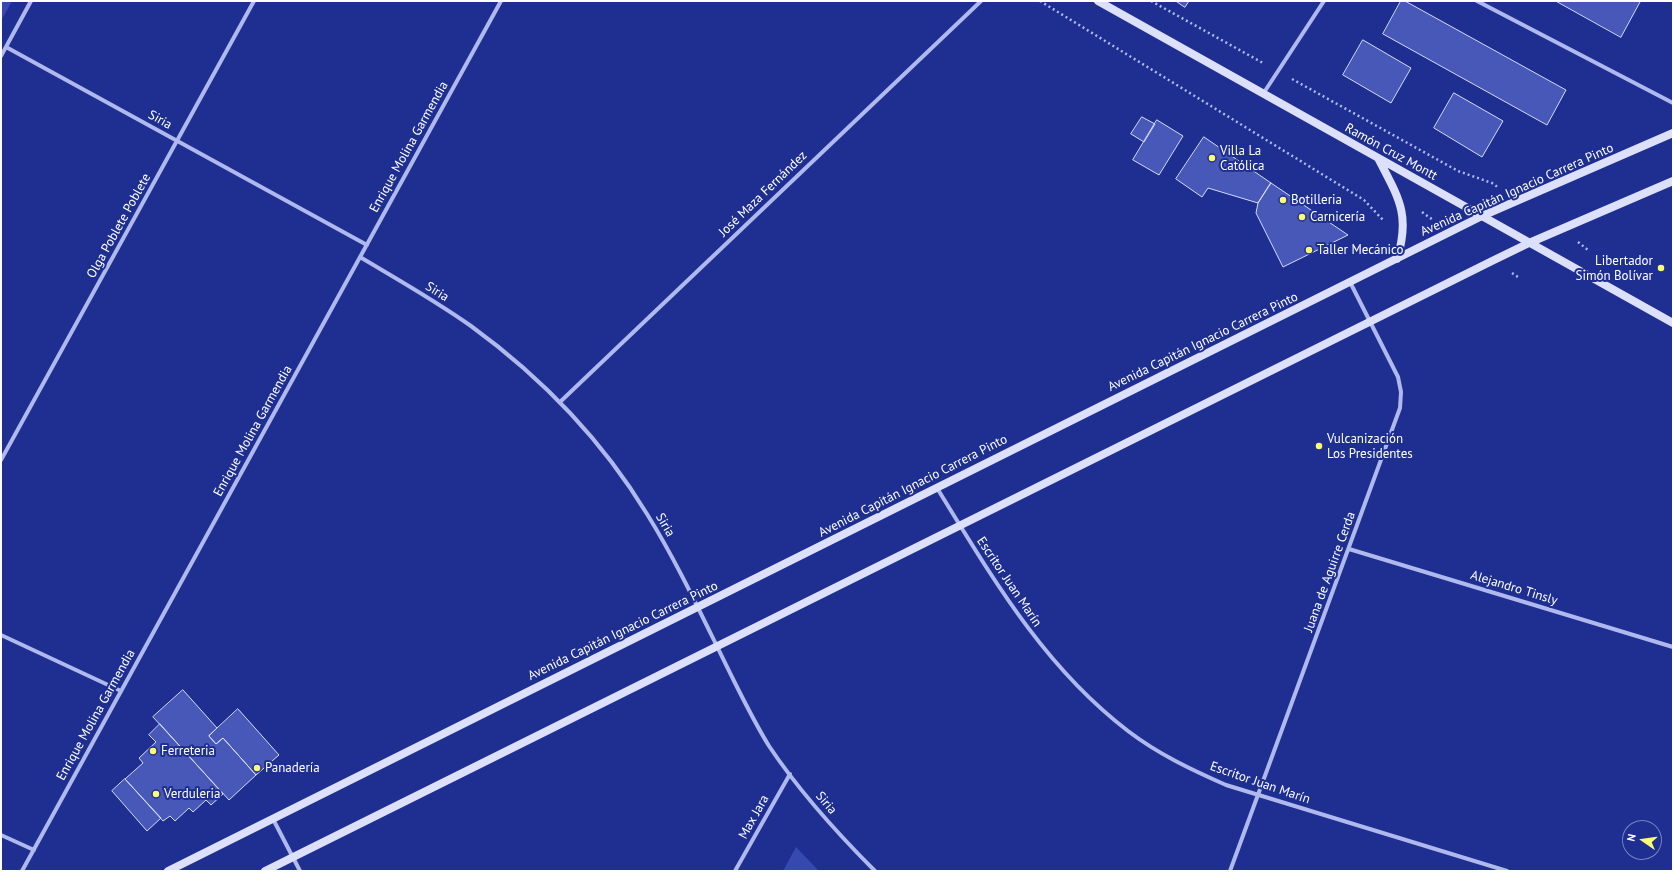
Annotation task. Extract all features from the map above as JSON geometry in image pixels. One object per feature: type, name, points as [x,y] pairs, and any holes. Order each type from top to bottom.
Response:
[{"type":"street","points":[[1,56],[31,1]]},
{"type":"street","name":"Olga Poblete Poblete","points":[[1,460],[254,1]]},
{"type":"street","name":"Enrique Molina Garmendia","points":[[22,871],[501,1]]},
{"type":"street","name":"José Maza Fernández","points":[[560,402],[981,1]]},
{"type":"street","name":"Ramón Cruz Montt","points":[[1098,1],[1673,323]]},
{"type":"street","points":[[1263,94],[1324,1]]},
{"type":"street","points":[[1477,1],[1673,103]]},
{"type":"street","name":"Siria","points":[[6,47],[367,245]]},
{"type":"street","name":"Avenida Capitán Ignacio Carrera Pinto","points":[[168,871],[1482,216],[1673,133]]},
{"type":"street","points":[[1377,158],[1397,194],[1403,211],[1404,234],[1397,259]]},
{"type":"street","points":[[265,871],[1529,243],[1673,181]]},
{"type":"street","name":"Siria","points":[[360,257],[435,302],[471,326],[532,375],[560,402],[596,443],[647,512],[665,543],[753,718],[770,747],[813,804],[875,871]]},
{"type":"street","name":"Juana de Aguirre Cerda","points":[[1230,871],[1400,408],[1401,392],[1398,377],[1350,282]]},
{"type":"street","name":"Escritor Juan Marín","points":[[937,488],[1003,594],[1033,636],[1096,705],[1129,731],[1164,755],[1194,771],[1226,785],[1507,871]]},
{"type":"street","name":"Alejandro Tinsly","points":[[1349,549],[1673,647]]},
{"type":"street","points":[[1,635],[121,691]]},
{"type":"street","name":"Max Jara","points":[[735,871],[790,774]]},
{"type":"street","points":[[273,819],[300,871]]},
{"type":"street","points":[[1,835],[34,850]]},
{"type":"path","points":[[1040,1],[1364,200],[1385,222]]},
{"type":"path","points":[[1151,1],[1458,171],[1492,183]]},
{"type":"shaded area","points":[[1,1],[12,1],[1,21]]},
{"type":"shaded area","points":[[796,847],[819,871],[783,871]]},
{"type":"building","points":[[1176,1],[1189,1],[1185,7]]},
{"type":"building","points":[[1401,1],[1405,1],[1566,90],[1547,125],[1383,34]]},
{"type":"building","points":[[1556,1],[1639,1],[1640,2],[1621,37]]},
{"type":"building","points":[[1363,40],[1411,68],[1391,103],[1343,75]]},
{"type":"building","points":[[1454,93],[1503,121],[1482,157],[1434,128]]},
{"type":"building","points":[[1142,117],[1155,124],[1144,142],[1131,134]]},
{"type":"building","points":[[1157,120],[1183,136],[1159,175],[1133,160]]},
{"type":"building","name":"Villa La Católica","points":[[1204,137],[1271,183],[1258,203],[1208,188],[1202,197],[1176,179]]},
{"type":"building","points":[[1271,183],[1348,235],[1283,267],[1256,213],[1258,203]]},
{"type":"building","points":[[183,690],[217,728],[209,736],[216,744],[223,738],[256,775],[229,800],[153,717]]},
{"type":"building","points":[[238,709],[279,755],[256,775],[223,738],[216,744],[209,736]]},
{"type":"building","points":[[160,724],[223,794],[211,805],[206,800],[193,812],[189,808],[175,821],[170,816],[163,821],[125,779],[143,763],[139,758],[156,742],[149,735]]},
{"type":"building","points":[[125,779],[161,818],[147,831],[112,791]]},
{"type":"place","name":"Villa La Católica","points":[[1212,158]]},
{"type":"place","name":"Botilleria","points":[[1283,200]]},
{"type":"place","name":"Carnicería","points":[[1302,217]]},
{"type":"place","name":"Taller Mecánico","points":[[1309,250]]},
{"type":"place","name":"Libertador Simón Bolívar","points":[[1661,268]]},
{"type":"place","name":"Vulcanización Los Presidentes","points":[[1319,446]]},
{"type":"place","name":"Ferreteria","points":[[153,751]]},
{"type":"place","name":"Panadería","points":[[257,768]]},
{"type":"place","name":"Verduleria","points":[[156,794]]}]
